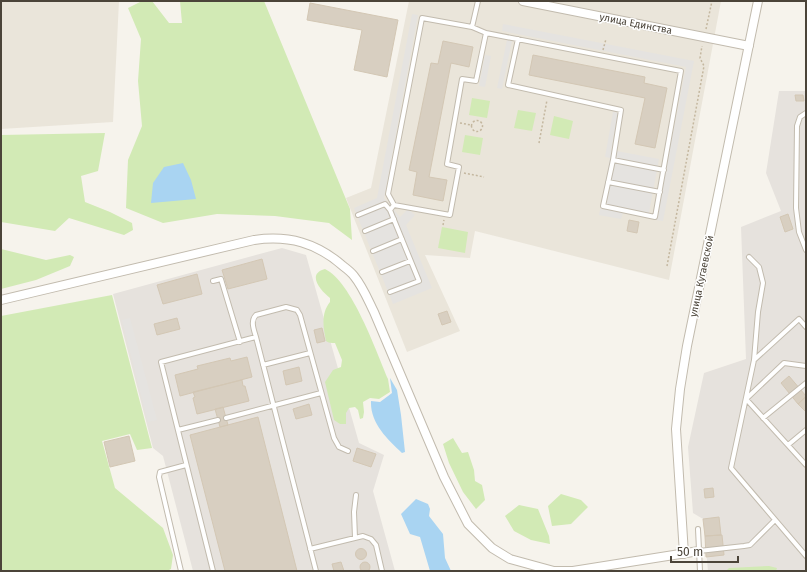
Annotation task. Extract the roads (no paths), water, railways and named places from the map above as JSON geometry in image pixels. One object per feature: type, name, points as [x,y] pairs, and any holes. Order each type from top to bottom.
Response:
[{"type":"street","name":"улица Единства","points":[[523,1],[749,46]]},
{"type":"street","name":"улица Кугаевской","points":[[684,554],[676,429],[680,389],[687,346],[758,1]]},
{"type":"street","points":[[1,300],[254,240],[280,238],[311,245],[332,256],[354,276],[357,281],[374,312],[447,484],[468,524],[492,548],[510,559],[554,571],[572,570],[699,551]]},
{"type":"lane","points":[[472,27],[478,1]]},
{"type":"lane","points":[[394,205],[388,194],[422,18],[472,27],[486,33],[518,39],[681,71],[655,217],[603,206],[613,160],[621,110],[508,85],[518,39]]},
{"type":"lane","points":[[394,205],[450,215],[459,167],[447,164],[462,79],[476,81],[486,33]]},
{"type":"lane","points":[[806,113],[800,117],[797,126],[796,208],[799,232],[806,250]]},
{"type":"lane","points":[[613,160],[664,170]]},
{"type":"lane","points":[[608,182],[660,192]]},
{"type":"lane","points":[[358,214],[385,204],[390,210],[394,219],[419,281],[390,292]]},
{"type":"lane","points":[[390,210],[394,205]]},
{"type":"lane","points":[[365,231],[394,219]]},
{"type":"lane","points":[[373,250],[402,239]]},
{"type":"lane","points":[[749,257],[759,267],[763,283],[758,312],[754,360],[731,468],[806,556]]},
{"type":"lane","points":[[382,272],[410,261]]},
{"type":"lane","points":[[213,282],[221,280],[240,342]]},
{"type":"lane","points":[[316,571],[252,323],[253,318],[256,315],[286,306],[297,310],[300,315],[334,438],[339,447],[348,452]]},
{"type":"lane","points":[[754,360],[799,318],[806,327]]},
{"type":"lane","points":[[213,571],[161,362],[256,338]]},
{"type":"lane","points":[[263,365],[310,353]]},
{"type":"lane","points":[[746,399],[784,363],[806,366]]},
{"type":"lane","points":[[763,418],[806,383]]},
{"type":"lane","points":[[226,418],[321,393]]},
{"type":"lane","points":[[746,399],[806,465]]},
{"type":"lane","points":[[178,430],[218,420]]},
{"type":"lane","points":[[788,445],[806,430]]},
{"type":"lane","points":[[181,571],[159,477],[160,472],[186,465]]},
{"type":"lane","points":[[355,538],[354,512],[356,495]]},
{"type":"lane","points":[[699,551],[750,545],[775,520]]},
{"type":"lane","points":[[698,529],[700,571]]},
{"type":"lane","points":[[310,549],[363,536],[371,539],[376,545],[382,571]]},
{"type":"water","points":[[183,163],[191,180],[196,199],[151,203],[153,183],[164,167]]},
{"type":"water","points":[[390,378],[397,390],[401,415],[405,452],[402,453],[380,430],[371,409],[371,401],[380,402],[392,393]]},
{"type":"water","points":[[416,499],[428,504],[430,509],[429,516],[443,534],[445,558],[451,571],[430,571],[420,537],[410,534],[401,514]]}]
